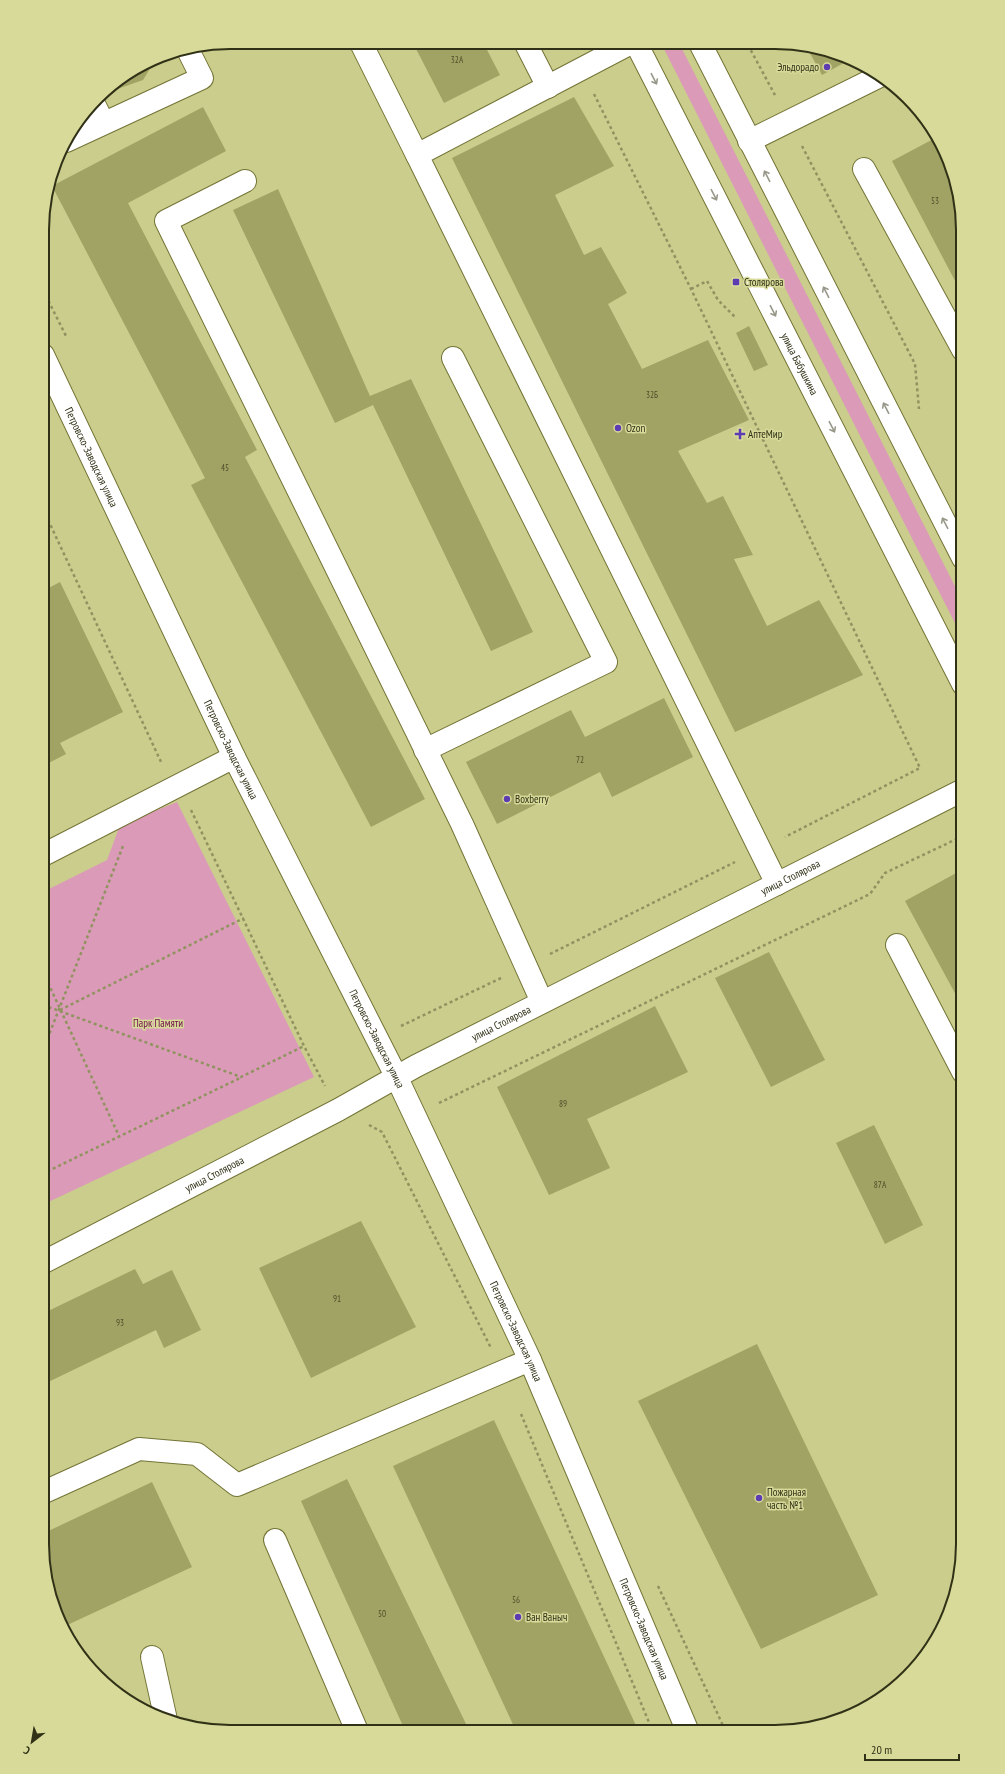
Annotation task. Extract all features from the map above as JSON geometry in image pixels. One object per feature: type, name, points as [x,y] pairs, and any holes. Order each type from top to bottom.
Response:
[{"type":"street","points":[[364,49],[777,884]]},
{"type":"street","points":[[529,49],[548,87]]},
{"type":"street","points":[[417,155],[620,49]]},
{"type":"street","name":"улица Бабушкина","points":[[640,49],[956,670]]},
{"type":"street","points":[[703,49],[956,544]]},
{"type":"street","points":[[81,128],[99,113],[202,78],[190,53]]},
{"type":"street","points":[[749,141],[874,79]]},
{"type":"street","points":[[864,169],[956,337]]},
{"type":"street","points":[[245,181],[166,221],[462,824],[542,1002]]},
{"type":"street","points":[[425,750],[606,662],[452,358]]},
{"type":"street","name":"Петровско-Заводская улица","points":[[49,368],[234,757],[396,1076],[413,1116],[530,1360],[685,1725]]},
{"type":"street","points":[[49,852],[234,757]]},
{"type":"street","name":"улица Столярова","points":[[49,1258],[331,1114],[396,1076],[956,794]]},
{"type":"street","points":[[897,945],[956,1059]]},
{"type":"street","points":[[49,1490],[139,1449],[197,1454],[237,1485],[530,1360]]},
{"type":"street","points":[[275,1540],[354,1725]]},
{"type":"street","points":[[152,1657],[164,1712]]},
{"type":"path","points":[[750,49],[915,364],[919,413]]},
{"type":"path","points":[[376,1038],[526,966],[760,850],[920,768],[691,289],[581,70]]},
{"type":"path","points":[[691,289],[707,281],[718,300],[736,318]]},
{"type":"path","points":[[382,1132],[870,894],[885,873],[956,839]]},
{"type":"path","points":[[49,1036],[125,842]]},
{"type":"path","points":[[60,1010],[244,918]]},
{"type":"path","points":[[49,985],[119,1136]]},
{"type":"path","points":[[49,1007],[240,1078]]},
{"type":"path","points":[[49,1171],[304,1046]]},
{"type":"green space","points":[[664,49],[682,49],[956,588],[956,625]]},
{"type":"green space","name":"Парк Памяти","points":[[177,802],[314,1077],[49,1202],[49,889],[107,860],[120,825]]},
{"type":"building","points":[[416,49],[487,49],[500,75],[444,103]]},
{"type":"building","points":[[809,52],[844,63],[822,75]]},
{"type":"building","points":[[150,68],[143,80],[116,89]]},
{"type":"building","points":[[574,97],[614,166],[555,195],[584,255],[601,247],[627,293],[608,304],[642,369],[708,340],[749,420],[678,451],[707,503],[723,496],[753,555],[734,559],[767,626],[819,600],[863,675],[735,732],[452,158]]},
{"type":"building","points":[[203,107],[226,151],[128,203],[257,450],[245,457],[425,799],[371,827],[191,485],[205,478],[54,189],[55,185]]},
{"type":"building","points":[[932,140],[942,161],[953,195],[956,219],[956,283],[892,161]]},
{"type":"building","points":[[278,189],[370,396],[411,379],[533,632],[491,651],[373,405],[335,423],[233,210]]},
{"type":"building","points":[[749,326],[768,365],[754,371],[736,333]]},
{"type":"building","points":[[60,582],[123,712],[60,743],[66,754],[49,763],[49,588]]},
{"type":"building","points":[[664,698],[693,757],[612,797],[600,772],[497,824],[466,762],[571,710],[585,737]]},
{"type":"building","points":[[956,873],[956,995],[905,901]]},
{"type":"building","points":[[769,952],[825,1060],[771,1087],[715,978]]},
{"type":"building","points":[[655,1006],[688,1072],[587,1119],[610,1168],[549,1195],[497,1087]]},
{"type":"building","points":[[874,1125],[923,1225],[885,1244],[836,1143]]},
{"type":"building","points":[[361,1221],[416,1327],[311,1378],[259,1268]]},
{"type":"building","points":[[135,1269],[143,1284],[172,1270],[201,1330],[164,1348],[156,1330],[49,1382],[49,1311]]},
{"type":"building","name":"Пожарная часть №1","points":[[757,1344],[878,1595],[761,1649],[638,1401]]},
{"type":"building","points":[[494,1420],[636,1725],[513,1725],[393,1466]]},
{"type":"building","points":[[347,1479],[467,1725],[403,1725],[301,1501]]},
{"type":"building","points":[[152,1482],[192,1567],[68,1625],[55,1591],[52,1579],[49,1555],[49,1531]]},
{"type":"place","name":"Эльдорадо","points":[[827,67]]},
{"type":"place","name":"Столярова","points":[[736,282]]},
{"type":"place","name":"Ozon","points":[[618,428]]},
{"type":"place","name":"АптеМир","points":[[740,434]]},
{"type":"place","name":"Boxberry","points":[[507,799]]},
{"type":"place","name":"Пожарная часть №1","points":[[759,1498]]},
{"type":"place","name":"Ван Ваныч","points":[[518,1617]]}]
